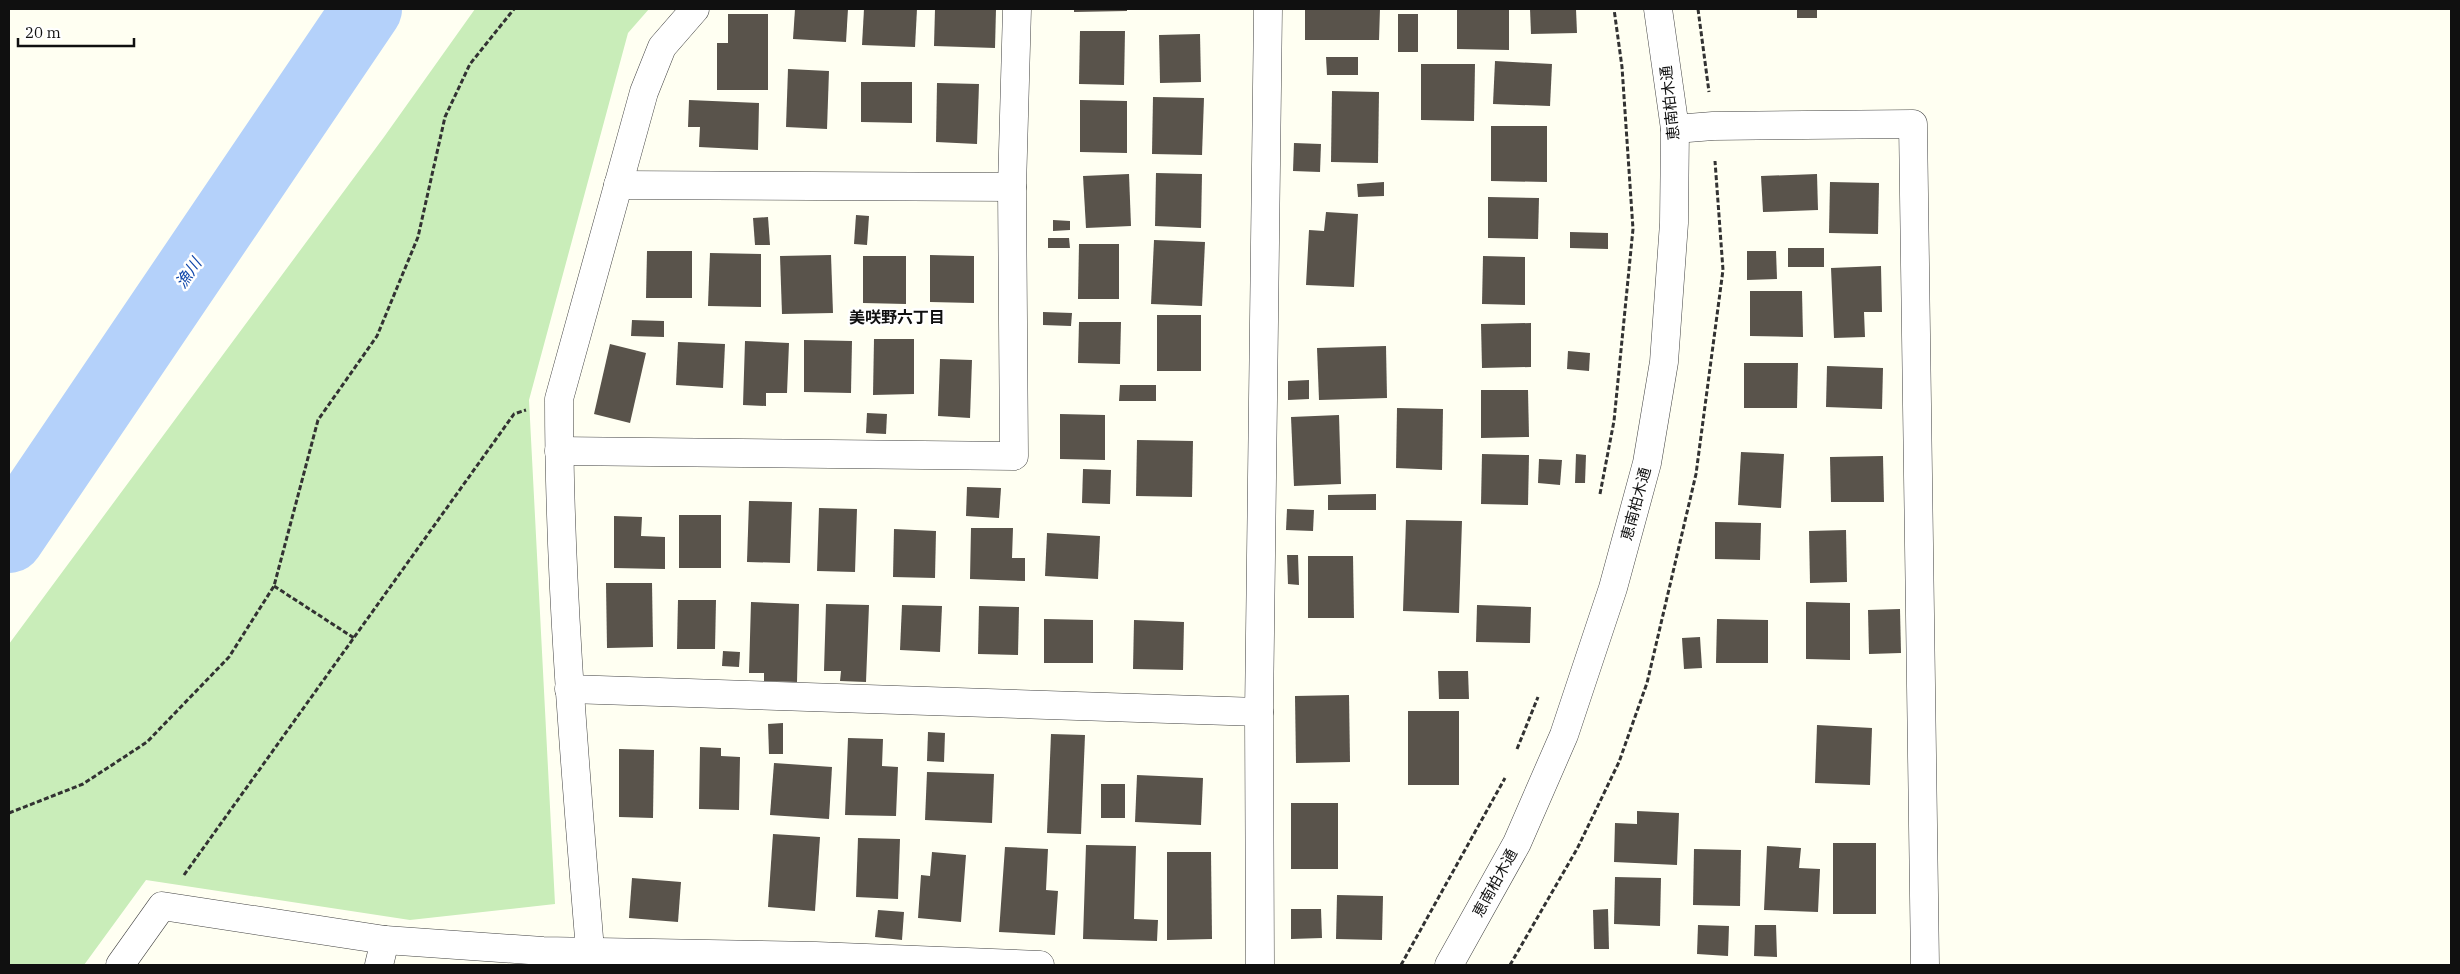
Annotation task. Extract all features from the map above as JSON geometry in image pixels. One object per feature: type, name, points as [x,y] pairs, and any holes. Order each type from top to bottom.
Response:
[{"type":"street","points":[[590,950],[569,689],[559,451],[559,399],[644,92],[662,47],[695,9]]},
{"type":"street","points":[[559,451],[1014,456],[1012,187],[1017,9]]},
{"type":"street","points":[[1260,965],[1259,712],[1268,9]]},
{"type":"street","name":"恵南柏木通","points":[[1449,965],[1517,843],[1564,735],[1616,578],[1647,463],[1664,362],[1674,223],[1675,129],[1658,9]]},
{"type":"street","points":[[1675,129],[1713,126],[1913,124],[1925,965]]},
{"type":"street","points":[[618,185],[1012,187]]},
{"type":"street","points":[[569,689],[1259,712]]},
{"type":"street","points":[[120,965],[162,906],[382,953],[542,958],[590,950],[815,961],[1040,965]]},
{"type":"path","points":[[9,813],[83,784],[147,742],[229,657],[274,586],[318,420],[378,336],[418,237],[445,117],[470,64],[514,9]]},
{"type":"path","points":[[1600,498],[1614,421],[1633,229],[1622,67],[1614,9]]},
{"type":"path","points":[[162,906],[514,414],[559,399]]},
{"type":"path","points":[[274,586],[354,638]]},
{"type":"path","points":[[1516,753],[1540,690]]},
{"type":"path","points":[[1400,965],[1509,771]]},
{"type":"green space","points":[[475,9],[649,9],[628,33],[529,400],[555,904],[410,920],[146,880],[84,965],[9,965],[9,644],[384,137]]},
{"type":"building","points":[[795,9],[848,9],[846,42],[793,39]]},
{"type":"building","points":[[864,9],[917,9],[915,47],[862,45]]},
{"type":"building","points":[[935,9],[996,9],[995,48],[934,46]]},
{"type":"building","points":[[1074,9],[1127,9],[1127,11],[1074,12]]},
{"type":"building","points":[[1305,9],[1380,9],[1379,40],[1305,40]]},
{"type":"building","points":[[1457,9],[1509,9],[1509,50],[1457,49]]},
{"type":"building","points":[[1530,9],[1576,9],[1577,33],[1531,34]]},
{"type":"building","points":[[1797,9],[1817,9],[1817,18],[1797,18]]},
{"type":"building","points":[[728,14],[768,14],[768,90],[717,90],[717,43],[728,43]]},
{"type":"building","points":[[1398,14],[1418,14],[1418,52],[1398,52]]},
{"type":"building","points":[[1080,31],[1125,31],[1124,85],[1079,84]]},
{"type":"building","points":[[1200,34],[1201,82],[1160,83],[1159,35]]},
{"type":"building","points":[[1326,57],[1358,57],[1358,75],[1327,75]]},
{"type":"building","points":[[1495,61],[1552,64],[1550,106],[1493,104]]},
{"type":"building","points":[[1421,64],[1475,64],[1474,121],[1421,120]]},
{"type":"building","points":[[788,69],[829,71],[827,129],[786,127]]},
{"type":"building","points":[[861,82],[912,82],[912,123],[861,122]]},
{"type":"building","points":[[937,83],[979,84],[977,144],[936,142]]},
{"type":"building","points":[[1332,91],[1379,92],[1378,163],[1331,162]]},
{"type":"building","points":[[1153,97],[1204,98],[1202,155],[1152,154]]},
{"type":"building","points":[[689,100],[759,103],[758,150],[699,147],[700,127],[688,127]]},
{"type":"building","points":[[1080,100],[1127,101],[1127,153],[1080,152]]},
{"type":"building","points":[[1491,126],[1547,126],[1547,182],[1491,181]]},
{"type":"building","points":[[1294,143],[1321,144],[1320,172],[1293,171]]},
{"type":"building","points":[[1156,173],[1202,174],[1201,228],[1155,226]]},
{"type":"building","points":[[1129,174],[1131,226],[1086,228],[1083,176]]},
{"type":"building","points":[[1817,174],[1818,210],[1763,212],[1761,176]]},
{"type":"building","points":[[1384,182],[1384,196],[1358,197],[1357,184]]},
{"type":"building","points":[[1830,182],[1879,183],[1878,234],[1829,233]]},
{"type":"building","points":[[1488,197],[1539,198],[1538,239],[1488,238]]},
{"type":"building","points":[[1326,212],[1358,214],[1354,287],[1306,285],[1309,230],[1324,231]]},
{"type":"building","points":[[856,215],[869,216],[867,245],[854,244]]},
{"type":"building","points":[[768,217],[770,245],[755,245],[753,218]]},
{"type":"building","points":[[1053,220],[1070,221],[1070,230],[1053,231]]},
{"type":"building","points":[[1570,232],[1608,233],[1608,249],[1570,248]]},
{"type":"building","points":[[1048,238],[1069,238],[1070,248],[1048,248]]},
{"type":"building","points":[[1154,240],[1205,242],[1202,306],[1151,304]]},
{"type":"building","points":[[1079,244],[1119,244],[1119,299],[1078,299]]},
{"type":"building","points":[[1788,248],[1824,248],[1824,267],[1788,267]]},
{"type":"building","points":[[647,251],[692,251],[692,298],[646,298]]},
{"type":"building","points":[[1747,251],[1776,251],[1777,279],[1747,280]]},
{"type":"building","points":[[710,253],[761,254],[761,307],[708,306]]},
{"type":"building","points":[[831,255],[833,313],[782,314],[780,256]]},
{"type":"building","points":[[930,255],[974,256],[974,303],[930,302]]},
{"type":"building","points":[[863,256],[906,256],[906,304],[863,303]]},
{"type":"building","points":[[1483,256],[1525,257],[1525,305],[1482,304]]},
{"type":"building","points":[[1881,266],[1882,312],[1864,312],[1865,337],[1834,338],[1831,268]]},
{"type":"building","points":[[1750,291],[1802,291],[1803,337],[1750,336]]},
{"type":"building","points":[[1043,312],[1072,313],[1071,326],[1043,325]]},
{"type":"building","points":[[1157,315],[1201,315],[1201,371],[1157,371]]},
{"type":"building","points":[[632,320],[664,321],[664,337],[631,336]]},
{"type":"building","points":[[1079,322],[1121,322],[1120,364],[1078,363]]},
{"type":"building","points":[[1531,323],[1531,367],[1482,368],[1481,324]]},
{"type":"building","points":[[874,339],[914,339],[914,394],[873,395]]},
{"type":"building","points":[[804,340],[852,341],[851,393],[804,392]]},
{"type":"building","points":[[745,341],[789,343],[787,393],[766,393],[766,406],[743,405]]},
{"type":"building","points":[[678,342],[725,344],[723,388],[676,385]]},
{"type":"building","points":[[610,344],[646,353],[630,423],[594,414]]},
{"type":"building","points":[[1386,346],[1387,398],[1319,400],[1317,348]]},
{"type":"building","points":[[1568,351],[1590,353],[1589,371],[1567,369]]},
{"type":"building","points":[[940,359],[972,360],[970,418],[938,416]]},
{"type":"building","points":[[1744,363],[1798,363],[1797,408],[1744,408]]},
{"type":"building","points":[[1827,366],[1883,368],[1882,409],[1826,407]]},
{"type":"building","points":[[1309,380],[1309,399],[1288,400],[1288,381]]},
{"type":"building","points":[[1120,385],[1156,385],[1156,401],[1119,401]]},
{"type":"building","points":[[1481,390],[1528,390],[1529,437],[1481,438]]},
{"type":"building","points":[[1397,408],[1443,409],[1442,470],[1396,468]]},
{"type":"building","points":[[867,413],[887,414],[886,434],[866,433]]},
{"type":"building","points":[[1060,414],[1105,415],[1105,460],[1060,459]]},
{"type":"building","points":[[1339,415],[1341,484],[1294,486],[1291,417]]},
{"type":"building","points":[[1137,440],[1193,441],[1192,497],[1136,496]]},
{"type":"building","points":[[1741,452],[1784,454],[1781,508],[1738,505]]},
{"type":"building","points":[[1482,454],[1529,455],[1528,505],[1481,504]]},
{"type":"building","points":[[1576,454],[1586,455],[1585,483],[1575,483]]},
{"type":"building","points":[[1883,456],[1884,502],[1831,502],[1830,457]]},
{"type":"building","points":[[1539,459],[1562,460],[1560,485],[1538,483]]},
{"type":"building","points":[[1083,469],[1111,470],[1110,504],[1082,503]]},
{"type":"building","points":[[967,487],[1001,488],[999,518],[966,516]]},
{"type":"building","points":[[1376,494],[1376,510],[1328,510],[1328,495]]},
{"type":"building","points":[[749,501],[792,502],[790,563],[747,562]]},
{"type":"building","points":[[819,508],[857,509],[855,572],[817,571]]},
{"type":"building","points":[[1287,509],[1314,510],[1313,531],[1286,530]]},
{"type":"building","points":[[679,515],[721,515],[721,568],[679,568]]},
{"type":"building","points":[[614,516],[642,517],[641,536],[665,537],[665,569],[614,568]]},
{"type":"building","points":[[1406,520],[1462,521],[1459,613],[1403,611]]},
{"type":"building","points":[[1715,522],[1761,523],[1760,560],[1715,559]]},
{"type":"building","points":[[971,528],[1013,528],[1012,558],[1025,558],[1025,581],[970,579]]},
{"type":"building","points":[[894,529],[936,531],[935,578],[893,577]]},
{"type":"building","points":[[1846,530],[1847,582],[1810,583],[1809,531]]},
{"type":"building","points":[[1047,533],[1100,536],[1098,579],[1045,576]]},
{"type":"building","points":[[1287,555],[1298,555],[1299,585],[1288,584]]},
{"type":"building","points":[[1308,556],[1353,556],[1354,618],[1308,618]]},
{"type":"building","points":[[606,583],[652,583],[653,647],[607,648]]},
{"type":"building","points":[[678,600],[716,600],[715,649],[677,649]]},
{"type":"building","points":[[751,602],[799,604],[797,682],[764,681],[764,673],[749,673]]},
{"type":"building","points":[[1806,602],[1850,603],[1850,660],[1806,659]]},
{"type":"building","points":[[826,604],[869,605],[866,682],[840,681],[841,671],[824,671]]},
{"type":"building","points":[[902,605],[942,606],[940,652],[900,650]]},
{"type":"building","points":[[1477,605],[1531,607],[1530,643],[1476,642]]},
{"type":"building","points":[[979,606],[1019,607],[1018,655],[978,654]]},
{"type":"building","points":[[1900,609],[1901,653],[1869,654],[1868,610]]},
{"type":"building","points":[[1044,619],[1093,620],[1093,663],[1044,663]]},
{"type":"building","points":[[1717,619],[1768,620],[1768,663],[1716,663]]},
{"type":"building","points":[[1134,620],[1184,622],[1183,670],[1133,669]]},
{"type":"building","points":[[1700,637],[1702,668],[1684,669],[1682,638]]},
{"type":"building","points":[[723,651],[740,652],[739,667],[722,666]]},
{"type":"building","points":[[1438,671],[1468,671],[1469,699],[1439,699]]},
{"type":"building","points":[[1349,695],[1350,762],[1296,763],[1295,696]]},
{"type":"building","points":[[1408,711],[1459,711],[1459,785],[1408,785]]},
{"type":"building","points":[[783,723],[783,754],[769,754],[768,724]]},
{"type":"building","points":[[1817,725],[1872,728],[1870,785],[1815,783]]},
{"type":"building","points":[[928,732],[945,733],[944,762],[927,761]]},
{"type":"building","points":[[1051,734],[1085,735],[1081,834],[1047,833]]},
{"type":"building","points":[[848,738],[883,739],[882,766],[898,767],[896,816],[845,815]]},
{"type":"building","points":[[700,747],[721,748],[721,756],[740,757],[739,810],[699,809]]},
{"type":"building","points":[[619,749],[654,750],[653,818],[619,817]]},
{"type":"building","points":[[774,763],[832,767],[829,819],[770,815]]},
{"type":"building","points":[[927,772],[994,774],[992,823],[925,820]]},
{"type":"building","points":[[1137,775],[1203,778],[1201,825],[1135,822]]},
{"type":"building","points":[[1101,784],[1125,784],[1125,818],[1101,818]]},
{"type":"building","points":[[1291,803],[1338,803],[1338,869],[1291,869]]},
{"type":"building","points":[[1637,811],[1679,813],[1677,865],[1614,862],[1615,823],[1637,824]]},
{"type":"building","points":[[773,834],[820,837],[815,911],[768,907]]},
{"type":"building","points":[[858,838],[900,839],[898,899],[856,897]]},
{"type":"building","points":[[1833,843],[1876,843],[1876,914],[1833,914]]},
{"type":"building","points":[[1086,845],[1136,846],[1134,919],[1158,920],[1157,941],[1083,939]]},
{"type":"building","points":[[1767,846],[1801,848],[1799,868],[1820,869],[1818,912],[1764,910]]},
{"type":"building","points":[[1005,847],[1048,849],[1046,890],[1058,891],[1055,935],[999,932]]},
{"type":"building","points":[[1694,849],[1741,850],[1740,906],[1693,905]]},
{"type":"building","points":[[932,852],[966,855],[961,922],[918,918],[921,875],[930,876]]},
{"type":"building","points":[[1167,852],[1211,852],[1212,939],[1167,940]]},
{"type":"building","points":[[1615,877],[1661,878],[1660,926],[1614,924]]},
{"type":"building","points":[[632,878],[681,882],[678,922],[629,918]]},
{"type":"building","points":[[1337,895],[1383,896],[1382,940],[1336,939]]},
{"type":"building","points":[[1291,909],[1321,909],[1322,938],[1291,939]]},
{"type":"building","points":[[1608,909],[1609,949],[1594,949],[1593,910]]},
{"type":"building","points":[[878,910],[904,912],[902,940],[875,937]]},
{"type":"building","points":[[1698,925],[1729,926],[1728,956],[1697,954]]},
{"type":"building","points":[[1755,925],[1776,925],[1777,957],[1754,956]]},
{"type":"waterway","name":"漁川","points":[[9,538],[367,9]]},
{"type":"district","name":"美咲野六丁目","points":[[897,317]]}]
